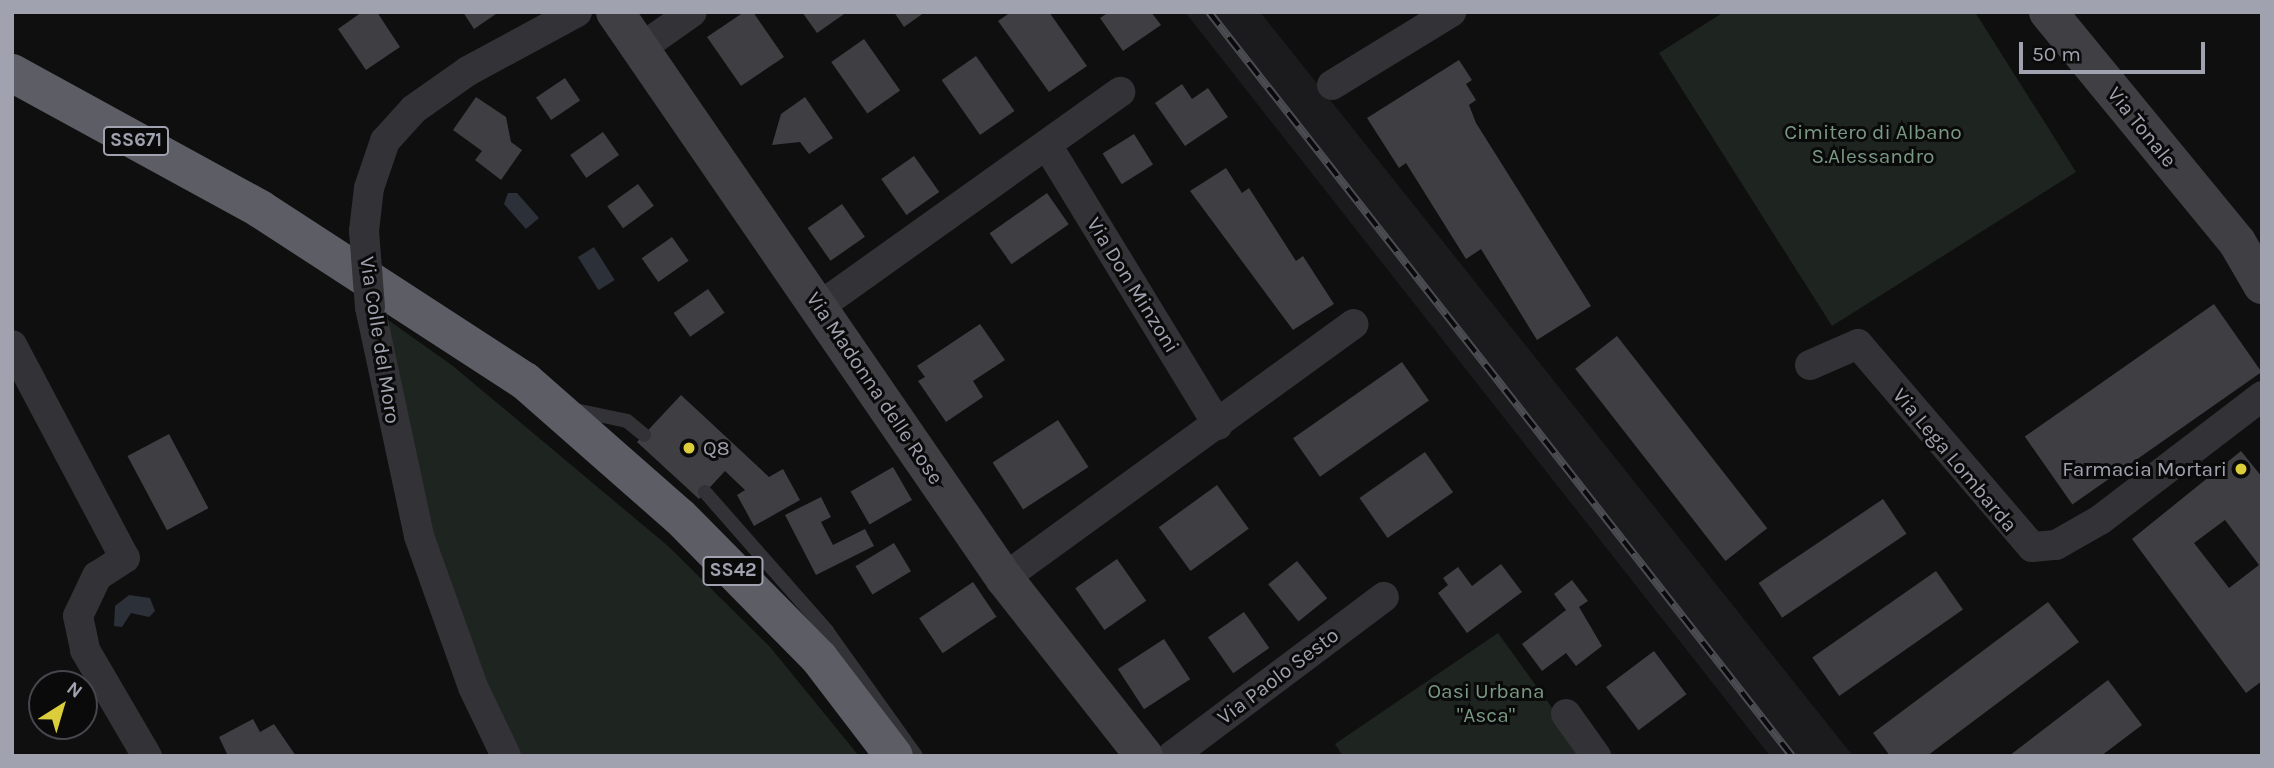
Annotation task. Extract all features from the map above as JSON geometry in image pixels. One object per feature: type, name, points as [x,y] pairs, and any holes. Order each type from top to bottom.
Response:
[{"type":"highway","name":"SS671","points":[[12,73],[260,209]]},
{"type":"highway","name":"SS42","points":[[12,103],[260,209],[395,292],[553,405],[680,517],[810,648],[894,756]]},
{"type":"street","name":"Via Colle del Moro","points":[[506,756],[473,687],[419,536],[370,307],[364,231],[369,188],[385,141],[414,109],[468,71],[577,12]]},
{"type":"street","name":"Via Madonna delle Rose","points":[[615,12],[820,306],[1004,578],[1144,756]]},
{"type":"street","points":[[641,48],[692,12]]},
{"type":"street","points":[[1332,85],[1451,12]]},
{"type":"street","name":"Via Tonale","points":[[2048,12],[2249,251],[2262,285]]},
{"type":"street","points":[[820,306],[1120,92]]},
{"type":"street","name":"Via Don Minzoni","points":[[1047,145],[1218,425]]},
{"type":"street","points":[[1004,578],[1354,324]]},
{"type":"street","name":"Via Lega Lombarda","points":[[1810,365],[1858,344],[2032,547],[2056,545],[2100,520],[2256,405]]},
{"type":"street","points":[[12,345],[125,558],[97,576],[78,616],[85,650],[147,756]]},
{"type":"street","name":"Via Paolo Sesto","points":[[1172,756],[1384,597]]},
{"type":"street","points":[[1566,715],[1596,756]]},
{"type":"lane","points":[[553,405],[627,421],[644,435]]},
{"type":"lane","points":[[705,492],[827,631],[916,756]]},
{"type":"shaded area","points":[[1185,12],[1260,12],[1853,756],[1770,756]]},
{"type":"shaded area","points":[[508,193],[517,193],[539,218],[526,229],[504,204]]},
{"type":"shaded area","points":[[594,247],[615,280],[599,290],[578,257]]},
{"type":"shaded area","points":[[129,595],[150,598],[155,611],[149,617],[131,613],[122,627],[114,626],[115,606]]},
{"type":"green space","name":"Cimitero di Albano S.Alessandro","points":[[1724,12],[1975,12],[2076,172],[1832,326],[1659,53]]},
{"type":"green space","points":[[381,315],[453,366],[668,546],[770,647],[859,756],[509,756],[439,577]]},
{"type":"green space","name":"Oasi Urbana \"Asca\"","points":[[1498,633],[1587,756],[1343,756],[1335,744]]},
{"type":"building","points":[[362,12],[377,12],[400,47],[366,70],[338,29]]},
{"type":"building","points":[[463,12],[499,12],[474,29]]},
{"type":"building","points":[[744,12],[753,12],[784,57],[741,86],[707,37]]},
{"type":"building","points":[[802,12],[847,12],[817,33]]},
{"type":"building","points":[[894,12],[925,12],[904,27]]},
{"type":"building","points":[[1011,12],[1049,12],[1087,66],[1049,92],[998,21]]},
{"type":"building","points":[[1109,12],[1151,12],[1161,25],[1123,51],[1100,18]]},
{"type":"building","points":[[864,39],[900,91],[867,114],[831,62]]},
{"type":"building","points":[[976,56],[1014,111],[980,135],[942,80]]},
{"type":"building","points":[[1459,60],[1472,80],[1466,84],[1476,100],[1469,105],[1476,123],[1591,306],[1537,340],[1481,249],[1466,259],[1406,163],[1399,168],[1367,118]]},
{"type":"building","points":[[565,78],[580,100],[551,120],[536,98]]},
{"type":"building","points":[[1182,84],[1192,99],[1208,88],[1228,117],[1185,146],[1155,103]]},
{"type":"building","points":[[476,97],[506,117],[511,142],[522,150],[501,180],[475,160],[482,151],[453,130]]},
{"type":"building","points":[[805,97],[833,138],[809,154],[800,142],[772,145],[781,114]]},
{"type":"building","points":[[603,132],[619,155],[586,178],[570,155]]},
{"type":"building","points":[[1134,134],[1153,165],[1122,184],[1103,154]]},
{"type":"building","points":[[914,156],[939,192],[906,215],[881,179]]},
{"type":"building","points":[[1226,168],[1242,193],[1249,188],[1296,261],[1303,256],[1334,304],[1293,330],[1190,191]]},
{"type":"building","points":[[638,184],[654,206],[623,228],[607,206]]},
{"type":"building","points":[[1047,193],[1069,224],[1011,264],[990,233]]},
{"type":"building","points":[[842,204],[865,237],[831,261],[808,228]]},
{"type":"building","points":[[672,237],[689,261],[658,282],[642,258]]},
{"type":"building","points":[[708,289],[725,313],[690,337],[674,313]]},
{"type":"building","points":[[2214,304],[2262,372],[2072,504],[2025,436]]},
{"type":"building","points":[[980,324],[1005,360],[973,381],[983,397],[946,422],[918,381],[925,377],[917,366]]},
{"type":"building","points":[[1617,336],[1767,528],[1725,561],[1575,369]]},
{"type":"building","points":[[1402,362],[1429,401],[1320,477],[1293,438]]},
{"type":"building","points":[[681,395],[769,477],[783,469],[800,500],[754,526],[737,495],[745,490],[725,471],[699,499],[637,442]]},
{"type":"building","points":[[1058,420],[1088,467],[1023,509],[993,462]]},
{"type":"building","points":[[169,434],[208,508],[167,530],[128,456]]},
{"type":"building","points":[[2241,451],[2262,477],[2262,681],[2246,693],[2132,539]],"holes":[[[2225,520],[2259,565],[2229,588],[2194,543]]]},
{"type":"building","points":[[1425,452],[1453,492],[1388,538],[1359,498]]},
{"type":"building","points":[[893,467],[912,500],[870,524],[851,492]]},
{"type":"building","points":[[1217,485],[1249,529],[1190,571],[1159,527]]},
{"type":"building","points":[[821,497],[831,517],[821,522],[833,545],[865,529],[874,546],[816,575],[785,515]]},
{"type":"building","points":[[1883,499],[1906,534],[1782,618],[1759,583]]},
{"type":"building","points":[[894,543],[911,571],[872,594],[855,566]]},
{"type":"building","points":[[1117,559],[1146,601],[1104,630],[1075,588]]},
{"type":"building","points":[[1297,561],[1327,598],[1298,622],[1268,584]]},
{"type":"building","points":[[1501,564],[1522,592],[1467,633],[1438,593],[1448,585],[1443,578],[1458,567],[1472,586]]},
{"type":"building","points":[[1936,571],[1963,610],[1839,696],[1812,658]]},
{"type":"building","points":[[1572,580],[1588,601],[1579,607],[1602,646],[1576,666],[1566,653],[1542,671],[1522,644],[1566,610],[1554,594]]},
{"type":"building","points":[[973,582],[996,617],[943,653],[919,618]]},
{"type":"building","points":[[2048,602],[2079,642],[1927,756],[1890,756],[1873,733]]},
{"type":"building","points":[[1244,612],[1269,648],[1233,673],[1208,637]]},
{"type":"building","points":[[1164,639],[1190,679],[1144,709],[1118,669]]},
{"type":"building","points":[[1654,651],[1686,694],[1639,730],[1606,687]]},
{"type":"building","points":[[2108,680],[2142,725],[2101,756],[2009,756]]},
{"type":"building","points":[[253,719],[260,732],[274,724],[296,756],[228,756],[219,737]]},
{"type":"railway","points":[[1209,12],[1792,756]]},
{"type":"place","name":"Q8","points":[[689,448]]},
{"type":"place","name":"Farmacia Mortari","points":[[2241,469]]}]
